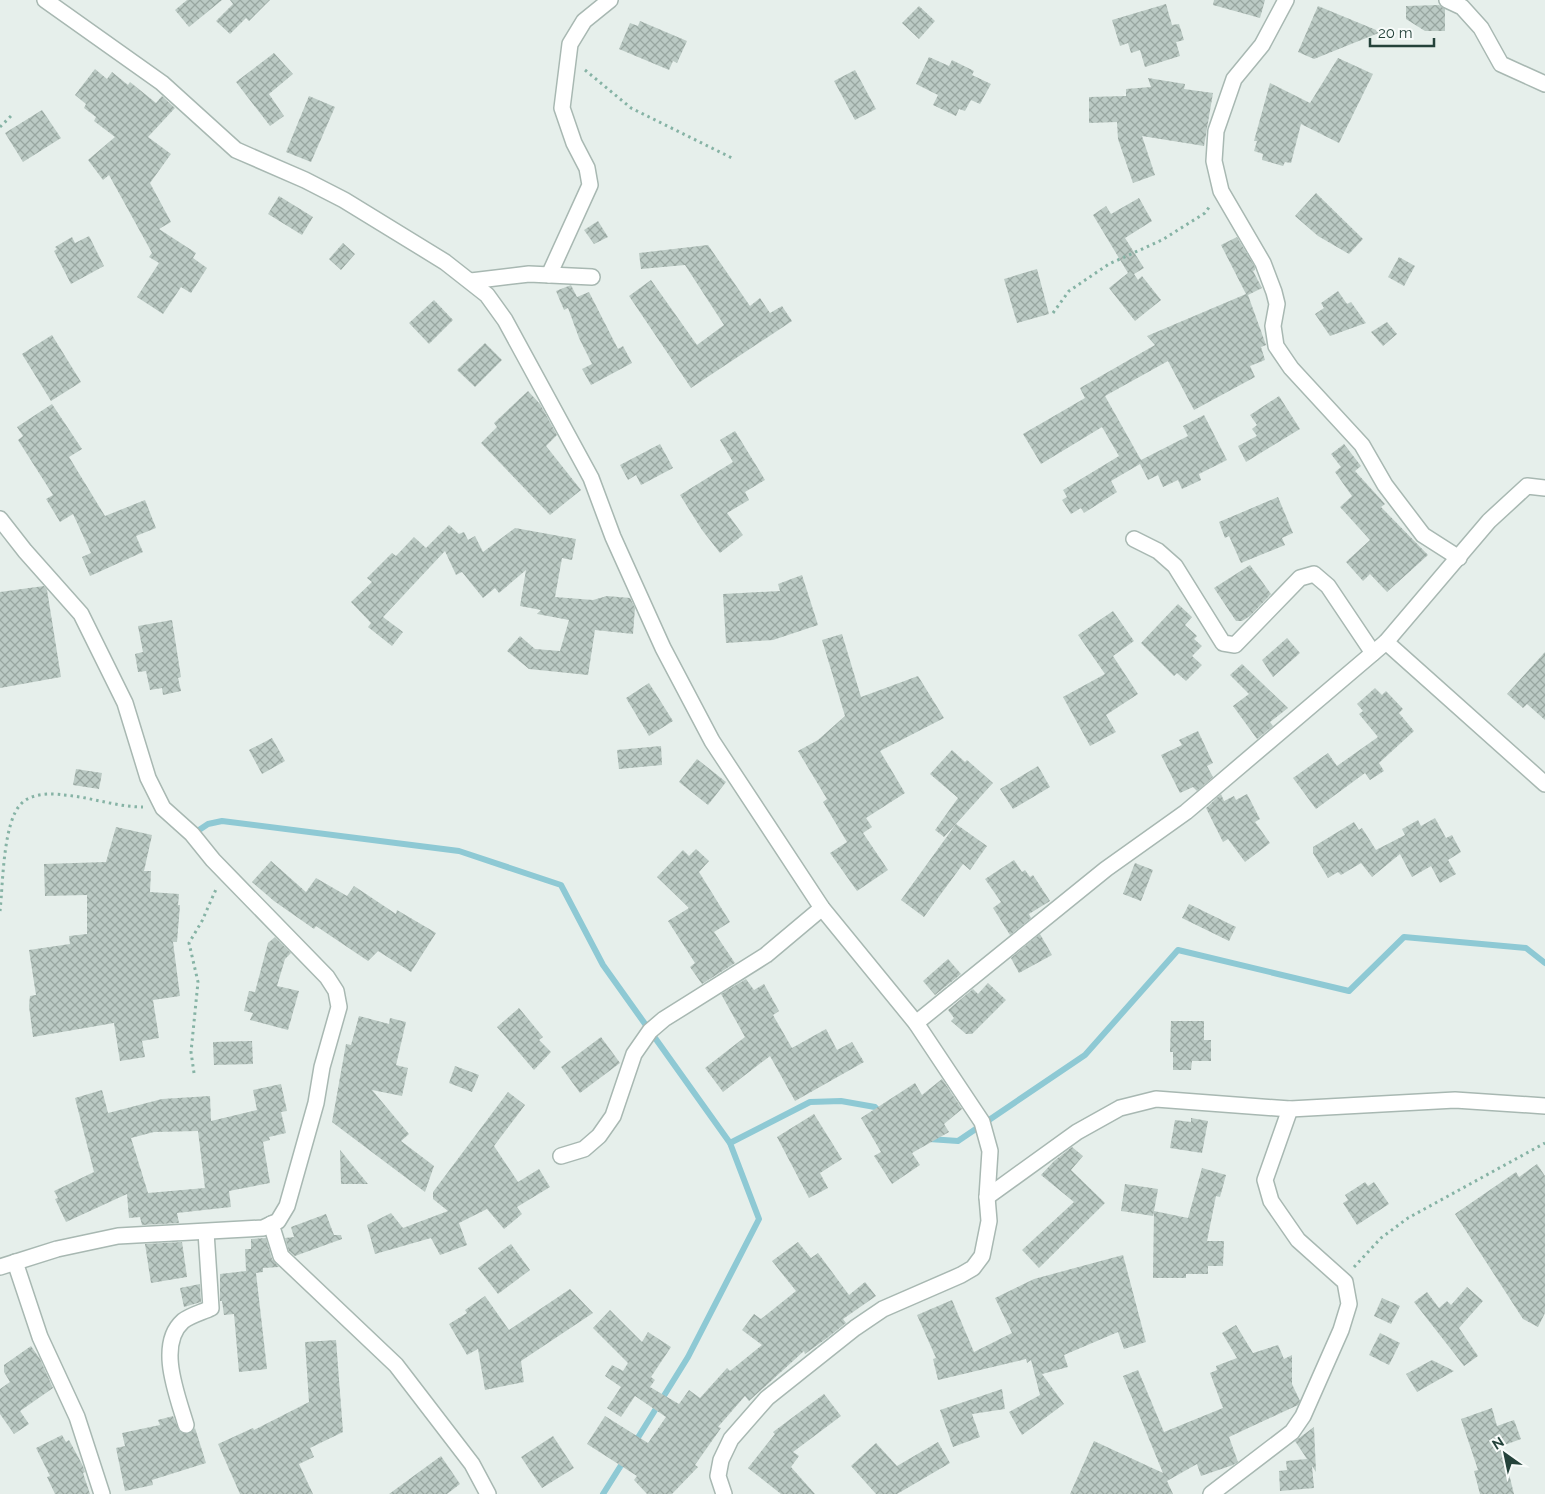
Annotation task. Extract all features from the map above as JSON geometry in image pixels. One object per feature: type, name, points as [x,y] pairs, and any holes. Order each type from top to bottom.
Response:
[{"type":"street","points":[[46,0],[162,83],[236,150],[305,180],[344,200],[471,281],[487,295],[505,320],[591,478],[613,537],[681,685],[712,741],[822,908],[916,1023],[982,1122],[990,1151],[987,1198],[989,1221],[982,1256],[972,1268],[941,1284],[883,1309],[855,1328],[767,1398],[731,1439],[721,1460],[718,1476],[724,1494]]},
{"type":"street","points":[[549,275],[590,185],[586,168],[574,143],[562,108],[570,44],[584,21],[610,0]]},
{"type":"street","points":[[1286,0],[1262,44],[1234,79],[1216,131],[1214,161],[1221,192],[1263,263],[1274,292],[1277,304],[1273,326],[1276,346],[1291,368],[1362,446],[1385,485],[1423,535],[1459,558]]},
{"type":"street","points":[[1447,0],[1462,7],[1481,28],[1501,64],[1545,84]]},
{"type":"street","points":[[471,281],[529,274],[592,277]]},
{"type":"street","points":[[916,1023],[1106,868],[1186,812],[1386,642],[1489,521],[1516,494],[1526,486],[1545,488]]},
{"type":"street","points":[[0,519],[25,551],[81,614],[125,703],[148,778],[162,808],[192,834],[224,871],[327,977],[336,991],[340,1007],[322,1067],[316,1103],[287,1206],[278,1220],[263,1228],[118,1236],[58,1249],[0,1267]]},
{"type":"street","points":[[1134,539],[1158,551],[1175,566],[1223,643],[1235,645],[1300,578],[1314,574],[1328,586],[1372,653]]},
{"type":"street","points":[[1386,642],[1545,784]]},
{"type":"street","points":[[561,1156],[584,1149],[599,1136],[613,1116],[634,1054],[650,1031],[664,1019],[766,955],[822,908]]},
{"type":"street","points":[[987,1198],[1077,1132],[1120,1108],[1156,1099],[1290,1109],[1455,1100],[1545,1106]]},
{"type":"street","points":[[1211,1494],[1292,1432],[1303,1416],[1349,1304],[1345,1282],[1298,1240],[1271,1200],[1265,1180],[1290,1109]]},
{"type":"street","points":[[271,1224],[281,1256],[396,1365],[472,1464],[488,1494]]},
{"type":"street","points":[[186,1424],[174,1385],[170,1361],[172,1342],[178,1327],[184,1320],[211,1308],[206,1232]]},
{"type":"street","points":[[15,1262],[40,1337],[77,1416],[102,1494]]},
{"type":"path","points":[[569,57],[631,108],[734,159]]},
{"type":"path","points":[[0,127],[11,116]]},
{"type":"path","points":[[1053,313],[1070,291],[1108,264],[1162,240],[1205,213],[1221,192]]},
{"type":"path","points":[[0,911],[8,826],[21,803],[39,794],[64,795],[114,805],[162,808]]},
{"type":"path","points":[[194,1074],[191,1052],[198,982],[189,943],[202,921],[224,871]]},
{"type":"path","points":[[1345,1282],[1358,1260],[1381,1238],[1408,1218],[1545,1143]]},
{"type":"building","points":[[187,0],[222,0],[189,27],[175,10]]},
{"type":"building","points":[[230,0],[270,0],[249,21],[246,18],[230,34],[216,21],[233,4]]},
{"type":"building","points":[[1214,0],[1265,0],[1260,18],[1213,5]]},
{"type":"building","points":[[1166,4],[1172,25],[1179,24],[1184,40],[1176,42],[1180,56],[1145,67],[1140,50],[1131,53],[1128,43],[1120,46],[1112,20]]},
{"type":"building","points":[[1439,5],[1445,9],[1445,31],[1425,31],[1406,19],[1406,6]]},
{"type":"building","points":[[919,6],[935,21],[919,39],[902,23]]},
{"type":"building","points":[[1318,6],[1381,32],[1314,59],[1298,52]]},
{"type":"building","points":[[640,21],[687,41],[677,63],[673,61],[669,70],[619,49],[630,23],[638,26]]},
{"type":"building","points":[[274,53],[293,74],[269,94],[284,116],[270,126],[236,82]]},
{"type":"building","points":[[929,57],[949,66],[952,60],[974,71],[972,75],[991,84],[980,104],[971,100],[965,111],[959,109],[956,116],[933,105],[938,95],[916,84]]},
{"type":"building","points":[[1338,58],[1373,74],[1339,143],[1301,124],[1291,163],[1285,162],[1283,166],[1262,160],[1263,154],[1254,151],[1257,141],[1254,141],[1270,83],[1310,103]]},
{"type":"building","points":[[95,69],[107,79],[112,72],[128,85],[130,82],[156,103],[162,96],[175,108],[148,137],[171,154],[150,183],[171,222],[159,229],[196,253],[193,258],[207,268],[191,293],[181,287],[163,314],[137,297],[159,263],[149,257],[152,253],[109,175],[103,180],[88,160],[115,137],[94,121],[96,117],[84,108],[86,104],[75,95]]},
{"type":"building","points":[[855,70],[876,109],[855,120],[834,81]]},
{"type":"building","points":[[1148,78],[1185,84],[1184,89],[1213,93],[1204,146],[1142,136],[1155,175],[1133,183],[1118,139],[1117,122],[1089,123],[1089,97],[1126,96],[1126,89],[1151,87]]},
{"type":"building","points":[[309,96],[335,107],[311,162],[286,152]]},
{"type":"building","points":[[42,110],[61,138],[23,162],[5,133]]},
{"type":"building","points":[[1316,193],[1363,239],[1349,254],[1318,236],[1295,216]]},
{"type":"building","points":[[279,196],[313,217],[302,235],[268,214]]},
{"type":"building","points":[[1139,198],[1152,221],[1125,238],[1144,268],[1134,274],[1138,280],[1142,276],[1161,300],[1135,321],[1109,288],[1128,273],[1093,215],[1106,206],[1111,214]]},
{"type":"building","points":[[598,221],[608,237],[594,244],[584,230]]},
{"type":"building","points":[[89,236],[104,266],[71,284],[54,251],[57,249],[55,247],[72,237],[75,243]]},
{"type":"building","points":[[1237,237],[1255,267],[1253,271],[1262,288],[1248,295],[1266,345],[1261,347],[1265,360],[1250,366],[1255,377],[1194,410],[1168,361],[1105,396],[1141,460],[1188,436],[1183,426],[1204,415],[1227,460],[1199,474],[1201,480],[1182,489],[1178,480],[1163,487],[1158,475],[1148,480],[1140,464],[1111,481],[1117,492],[1084,513],[1081,508],[1071,514],[1062,500],[1067,497],[1063,490],[1119,456],[1102,427],[1041,464],[1023,434],[1085,398],[1080,388],[1155,345],[1147,336],[1246,294],[1221,245]]},
{"type":"building","points":[[343,243],[355,254],[341,270],[329,259]]},
{"type":"building","points":[[708,245],[750,306],[760,298],[770,313],[782,306],[792,321],[691,388],[629,296],[651,280],[697,345],[724,325],[685,265],[641,269],[639,253]]},
{"type":"building","points":[[1399,257],[1415,266],[1404,286],[1388,277]]},
{"type":"building","points":[[1037,269],[1049,314],[1017,323],[1004,279]]},
{"type":"building","points":[[571,285],[577,297],[589,292],[618,349],[623,346],[632,363],[591,385],[582,369],[592,364],[579,338],[568,308],[564,310],[556,291]]},
{"type":"building","points":[[1338,291],[1347,304],[1351,302],[1366,323],[1330,336],[1315,314],[1324,308],[1321,303]]},
{"type":"building","points":[[434,300],[453,320],[429,344],[409,323]]},
{"type":"building","points":[[1387,322],[1397,334],[1383,346],[1371,332]]},
{"type":"building","points":[[52,335],[81,382],[51,401],[22,354]]},
{"type":"building","points":[[485,343],[502,360],[475,387],[457,370]]},
{"type":"building","points":[[528,391],[540,404],[557,435],[546,446],[581,490],[550,515],[481,443],[497,427],[494,423]]},
{"type":"building","points":[[1279,396],[1300,429],[1246,462],[1238,446],[1257,436],[1252,429],[1257,425],[1250,415]]},
{"type":"building","points":[[52,404],[82,449],[69,457],[105,516],[145,500],[156,528],[136,536],[143,552],[90,576],[82,557],[91,553],[73,514],[60,522],[46,499],[53,495],[18,440],[23,436],[17,427]]},
{"type":"building","points":[[735,431],[765,480],[745,492],[749,500],[727,513],[743,535],[720,553],[702,530],[680,495],[733,462],[720,440]]},
{"type":"building","points":[[660,444],[673,468],[641,485],[636,475],[628,480],[620,465]]},
{"type":"building","points":[[1344,444],[1361,466],[1355,471],[1385,504],[1381,507],[1428,555],[1387,592],[1370,574],[1363,581],[1346,562],[1370,540],[1340,507],[1352,496],[1335,472],[1341,467],[1331,454]]},
{"type":"building","points":[[1278,497],[1293,533],[1282,538],[1285,545],[1241,563],[1229,536],[1225,538],[1219,522]]},
{"type":"building","points":[[449,525],[459,534],[464,532],[468,540],[475,536],[483,552],[515,528],[576,539],[572,560],[562,558],[555,597],[593,600],[607,596],[630,598],[635,608],[633,634],[595,630],[588,675],[529,669],[507,651],[520,636],[535,649],[560,651],[569,620],[537,614],[541,610],[520,606],[526,570],[499,593],[495,588],[483,598],[462,572],[456,575],[445,551],[383,617],[403,632],[392,646],[368,627],[371,623],[351,602],[372,582],[367,578],[392,553],[396,556],[414,537],[426,548]]},
{"type":"building","points":[[1250,565],[1271,594],[1250,616],[1242,621],[1236,621],[1214,588]]},
{"type":"building","points":[[802,575],[818,625],[773,640],[726,643],[723,594],[780,591],[778,584]]},
{"type":"building","points":[[44,586],[47,590],[61,677],[0,688],[0,592]]},
{"type":"building","points":[[1178,604],[1192,617],[1185,625],[1197,636],[1194,639],[1202,646],[1192,656],[1202,665],[1186,681],[1177,673],[1174,676],[1141,643]]},
{"type":"building","points":[[1113,611],[1134,641],[1113,656],[1138,694],[1106,715],[1116,732],[1090,746],[1063,697],[1105,674],[1078,635]]},
{"type":"building","points":[[172,620],[181,677],[178,678],[181,691],[163,695],[162,688],[150,690],[146,671],[138,672],[135,654],[143,652],[138,626]]},
{"type":"building","points":[[842,634],[861,697],[918,676],[944,718],[880,751],[905,793],[866,818],[872,827],[863,833],[888,870],[857,891],[830,853],[847,842],[823,802],[827,799],[798,751],[818,740],[845,716],[822,640]]},
{"type":"building","points":[[1287,638],[1300,653],[1273,677],[1262,660]]},
{"type":"building","points":[[1545,652],[1545,720],[1527,704],[1523,708],[1507,694]]},
{"type":"building","points":[[1242,664],[1288,708],[1270,722],[1273,726],[1257,739],[1233,706],[1249,694],[1230,675]]},
{"type":"building","points":[[649,683],[673,721],[649,736],[626,698]]},
{"type":"building","points":[[1375,688],[1382,695],[1386,691],[1403,709],[1399,713],[1414,731],[1379,763],[1384,771],[1370,780],[1365,773],[1316,809],[1293,778],[1328,753],[1337,766],[1378,737],[1359,714],[1363,711],[1357,704]]},
{"type":"building","points":[[1198,731],[1213,763],[1207,766],[1213,777],[1197,791],[1193,787],[1180,793],[1161,755],[1182,745],[1179,740]]},
{"type":"building","points":[[272,738],[285,761],[262,774],[249,750]]},
{"type":"building","points":[[661,746],[662,765],[619,769],[617,750]]},
{"type":"building","points":[[952,750],[965,762],[967,760],[993,783],[944,837],[935,830],[958,798],[930,774]]},
{"type":"building","points":[[697,759],[726,782],[708,805],[679,782]]},
{"type":"building","points":[[1038,766],[1050,787],[1013,809],[1000,789]]},
{"type":"building","points":[[76,769],[102,773],[99,789],[73,785]]},
{"type":"building","points":[[1221,794],[1224,801],[1234,796],[1236,800],[1247,794],[1260,819],[1255,822],[1270,843],[1245,862],[1228,839],[1223,842],[1206,808]]},
{"type":"building","points":[[1435,818],[1446,838],[1452,835],[1461,852],[1448,860],[1456,874],[1440,883],[1431,866],[1412,877],[1400,854],[1372,877],[1361,863],[1341,875],[1338,872],[1328,878],[1313,853],[1313,847],[1354,822],[1359,830],[1362,828],[1376,850],[1405,835],[1402,829],[1418,820],[1421,826]]},
{"type":"building","points":[[956,824],[987,846],[970,870],[963,864],[924,917],[901,900]]},
{"type":"building","points":[[116,827],[152,835],[144,871],[151,871],[150,892],[179,894],[178,905],[180,905],[177,942],[173,942],[180,996],[153,1000],[159,1038],[142,1041],[145,1057],[120,1061],[114,1023],[33,1037],[29,1006],[30,996],[36,995],[29,950],[70,944],[69,936],[87,934],[87,895],[45,896],[44,864],[106,862]]},
{"type":"building","points":[[696,849],[709,861],[699,872],[730,922],[714,932],[735,963],[702,984],[690,967],[695,963],[668,921],[689,908],[657,877],[683,850],[689,856]]},
{"type":"building","points":[[1014,860],[1022,872],[1025,870],[1030,877],[1033,875],[1050,901],[1029,914],[1031,918],[1010,935],[993,908],[1001,902],[985,879]]},
{"type":"building","points":[[271,861],[306,892],[316,878],[347,896],[354,886],[396,914],[397,910],[436,933],[411,972],[378,951],[368,961],[316,926],[314,929],[274,901],[252,882]]},
{"type":"building","points":[[1135,863],[1153,870],[1141,901],[1123,894]]},
{"type":"building","points":[[1189,904],[1236,927],[1229,941],[1182,918]]},
{"type":"building","points":[[1040,934],[1052,955],[1019,973],[1011,958]]},
{"type":"building","points":[[275,937],[291,953],[285,959],[277,986],[299,991],[288,1030],[250,1020],[253,1013],[244,1011],[249,991],[255,992],[268,943]]},
{"type":"building","points":[[948,959],[961,974],[935,995],[923,981]]},
{"type":"building","points":[[746,979],[754,990],[764,984],[779,1011],[773,1015],[792,1048],[826,1029],[837,1050],[852,1042],[864,1062],[795,1101],[770,1056],[723,1092],[705,1068],[745,1037],[721,994]]},
{"type":"building","points":[[988,983],[1006,1000],[972,1034],[966,1034],[951,1021],[954,1018],[948,1010],[973,989],[978,994]]},
{"type":"building","points":[[519,1008],[543,1037],[539,1040],[551,1052],[534,1070],[497,1027]]},
{"type":"building","points":[[359,1016],[389,1024],[390,1018],[406,1022],[396,1065],[408,1068],[402,1096],[372,1090],[409,1134],[401,1141],[434,1166],[425,1192],[332,1122],[346,1044],[351,1045]]},
{"type":"building","points":[[1171,1021],[1204,1021],[1204,1040],[1211,1040],[1211,1061],[1192,1061],[1191,1070],[1173,1070],[1173,1052],[1170,1052]]},
{"type":"building","points":[[601,1037],[620,1063],[580,1093],[561,1067]]},
{"type":"building","points":[[252,1041],[253,1064],[214,1065],[213,1042]]},
{"type":"building","points":[[455,1066],[479,1075],[472,1092],[449,1083]]},
{"type":"building","points":[[942,1079],[962,1109],[944,1124],[949,1132],[912,1153],[920,1165],[892,1184],[874,1156],[881,1152],[861,1118],[915,1083],[922,1095]]},
{"type":"building","points":[[281,1084],[287,1111],[281,1112],[286,1133],[269,1137],[270,1140],[263,1142],[270,1183],[229,1191],[231,1207],[177,1213],[179,1223],[142,1225],[140,1217],[129,1218],[127,1194],[66,1222],[55,1199],[58,1198],[54,1191],[94,1172],[75,1098],[102,1090],[108,1113],[162,1099],[210,1096],[211,1121],[257,1110],[253,1090]],"holes":[[[198,1131],[205,1188],[148,1193],[131,1138],[154,1132]]]},
{"type":"building","points":[[508,1092],[525,1105],[494,1146],[518,1182],[539,1169],[550,1187],[517,1207],[522,1214],[504,1229],[487,1209],[459,1223],[467,1245],[440,1255],[431,1238],[375,1254],[367,1225],[391,1213],[403,1228],[448,1211],[433,1199],[433,1192]]},
{"type":"building","points":[[814,1114],[842,1159],[820,1173],[828,1188],[809,1198],[777,1137]]},
{"type":"building","points":[[1191,1118],[1208,1121],[1202,1153],[1170,1148],[1175,1120],[1191,1122]]},
{"type":"building","points":[[1072,1147],[1083,1156],[1071,1170],[1105,1203],[1039,1268],[1022,1250],[1074,1202],[1041,1175],[1054,1161]]},
{"type":"building","points":[[340,1150],[368,1184],[341,1184]]},
{"type":"building","points":[[1537,1164],[1545,1176],[1545,1313],[1538,1327],[1523,1319],[1455,1214],[1516,1172],[1519,1177]]},
{"type":"building","points":[[1202,1168],[1226,1175],[1220,1197],[1216,1196],[1207,1241],[1224,1241],[1223,1266],[1208,1266],[1208,1274],[1186,1274],[1186,1278],[1153,1278],[1154,1212],[1153,1216],[1121,1211],[1125,1184],[1158,1189],[1154,1211],[1188,1218]]},
{"type":"building","points":[[1365,1182],[1368,1186],[1374,1182],[1389,1204],[1357,1225],[1343,1203],[1348,1200],[1345,1195]]},
{"type":"building","points":[[326,1214],[334,1235],[341,1235],[342,1239],[295,1256],[289,1251],[285,1238],[294,1237],[291,1227]]},
{"type":"building","points":[[266,1238],[272,1259],[279,1267],[263,1268],[263,1272],[256,1273],[267,1369],[239,1372],[234,1314],[224,1315],[222,1301],[220,1301],[220,1274],[246,1271],[245,1249],[251,1249],[251,1239]]},
{"type":"building","points":[[182,1242],[187,1277],[151,1283],[145,1244]]},
{"type":"building","points":[[798,1242],[811,1258],[818,1253],[849,1295],[865,1282],[876,1296],[843,1319],[846,1323],[827,1338],[805,1354],[804,1351],[749,1401],[745,1396],[718,1427],[721,1428],[695,1465],[698,1467],[672,1494],[647,1494],[634,1480],[637,1476],[587,1444],[605,1416],[648,1443],[666,1417],[635,1396],[621,1417],[607,1408],[621,1387],[605,1376],[612,1365],[623,1371],[628,1363],[593,1328],[610,1310],[642,1342],[648,1332],[671,1347],[651,1377],[655,1380],[650,1387],[679,1404],[689,1390],[700,1398],[727,1368],[730,1371],[762,1345],[742,1330],[754,1314],[761,1319],[796,1291],[772,1261]]},
{"type":"building","points":[[511,1244],[530,1270],[498,1294],[478,1268]]},
{"type":"building","points":[[1123,1255],[1146,1342],[1124,1349],[1118,1332],[1064,1355],[1068,1367],[1042,1374],[1064,1404],[1022,1435],[1009,1412],[1040,1395],[1031,1360],[1027,1363],[1026,1359],[938,1380],[933,1359],[936,1358],[917,1315],[952,1300],[974,1352],[1012,1333],[995,1298],[1034,1279]]},
{"type":"building","points":[[200,1284],[201,1302],[184,1307],[180,1288]]},
{"type":"building","points":[[1467,1287],[1483,1301],[1459,1328],[1478,1356],[1464,1366],[1414,1302],[1427,1292],[1439,1308],[1447,1301],[1451,1305]]},
{"type":"building","points":[[570,1289],[593,1313],[521,1361],[524,1382],[485,1390],[478,1349],[467,1355],[449,1324],[467,1313],[465,1310],[485,1296],[509,1330]]},
{"type":"building","points":[[1382,1298],[1400,1306],[1391,1324],[1374,1316]]},
{"type":"building","points":[[1236,1325],[1253,1353],[1278,1345],[1284,1359],[1292,1355],[1292,1384],[1300,1401],[1298,1405],[1229,1437],[1238,1462],[1233,1465],[1201,1476],[1197,1464],[1167,1481],[1173,1494],[1070,1494],[1094,1441],[1163,1473],[1123,1376],[1138,1370],[1164,1432],[1223,1408],[1210,1373],[1217,1370],[1216,1366],[1237,1358],[1222,1333]]},
{"type":"building","points":[[1380,1333],[1400,1343],[1389,1365],[1369,1355]]},
{"type":"building","points":[[336,1340],[343,1432],[310,1448],[314,1457],[299,1464],[313,1494],[240,1494],[218,1444],[253,1428],[254,1430],[309,1402],[305,1342]]},
{"type":"building","points":[[31,1346],[40,1359],[53,1388],[20,1411],[29,1424],[14,1434],[0,1414],[0,1389],[10,1382],[4,1372],[4,1365]]},
{"type":"building","points":[[1432,1360],[1454,1371],[1417,1392],[1406,1374]]},
{"type":"building","points":[[1002,1389],[1005,1409],[972,1414],[980,1437],[953,1447],[940,1410]]},
{"type":"building","points":[[824,1394],[841,1416],[793,1452],[799,1456],[791,1467],[815,1494],[781,1494],[748,1468],[775,1434],[773,1432]]},
{"type":"building","points":[[1492,1408],[1497,1426],[1514,1420],[1521,1439],[1502,1446],[1514,1494],[1480,1494],[1474,1471],[1478,1470],[1461,1419]]},
{"type":"building","points":[[173,1416],[180,1432],[188,1434],[195,1428],[206,1463],[152,1480],[153,1485],[125,1491],[116,1448],[125,1446],[122,1433],[160,1425],[158,1420]]},
{"type":"building","points":[[1314,1427],[1316,1472],[1312,1466],[1314,1488],[1280,1491],[1279,1471],[1287,1470],[1286,1461],[1307,1459],[1295,1441]]},
{"type":"building","points":[[62,1435],[66,1442],[69,1440],[83,1466],[85,1472],[83,1473],[90,1494],[55,1494],[47,1477],[50,1476],[36,1448]]},
{"type":"building","points":[[553,1436],[574,1468],[542,1488],[521,1457]]},
{"type":"building","points":[[938,1442],[950,1463],[897,1494],[876,1494],[851,1466],[876,1443],[897,1466]]},
{"type":"building","points":[[441,1456],[460,1484],[447,1494],[389,1494]]},
{"type":"waterway","points":[[193,834],[208,824],[222,821],[459,851],[561,885],[603,965],[730,1143],[759,1219],[688,1357],[634,1444]]},
{"type":"waterway","points":[[929,1139],[958,1141],[1085,1055],[1178,950],[1349,991],[1404,937],[1526,948],[1545,963]]},
{"type":"waterway","points":[[730,1143],[810,1102],[841,1101],[875,1107],[881,1113]]},
{"type":"waterway","points":[[603,1494],[625,1459]]}]
